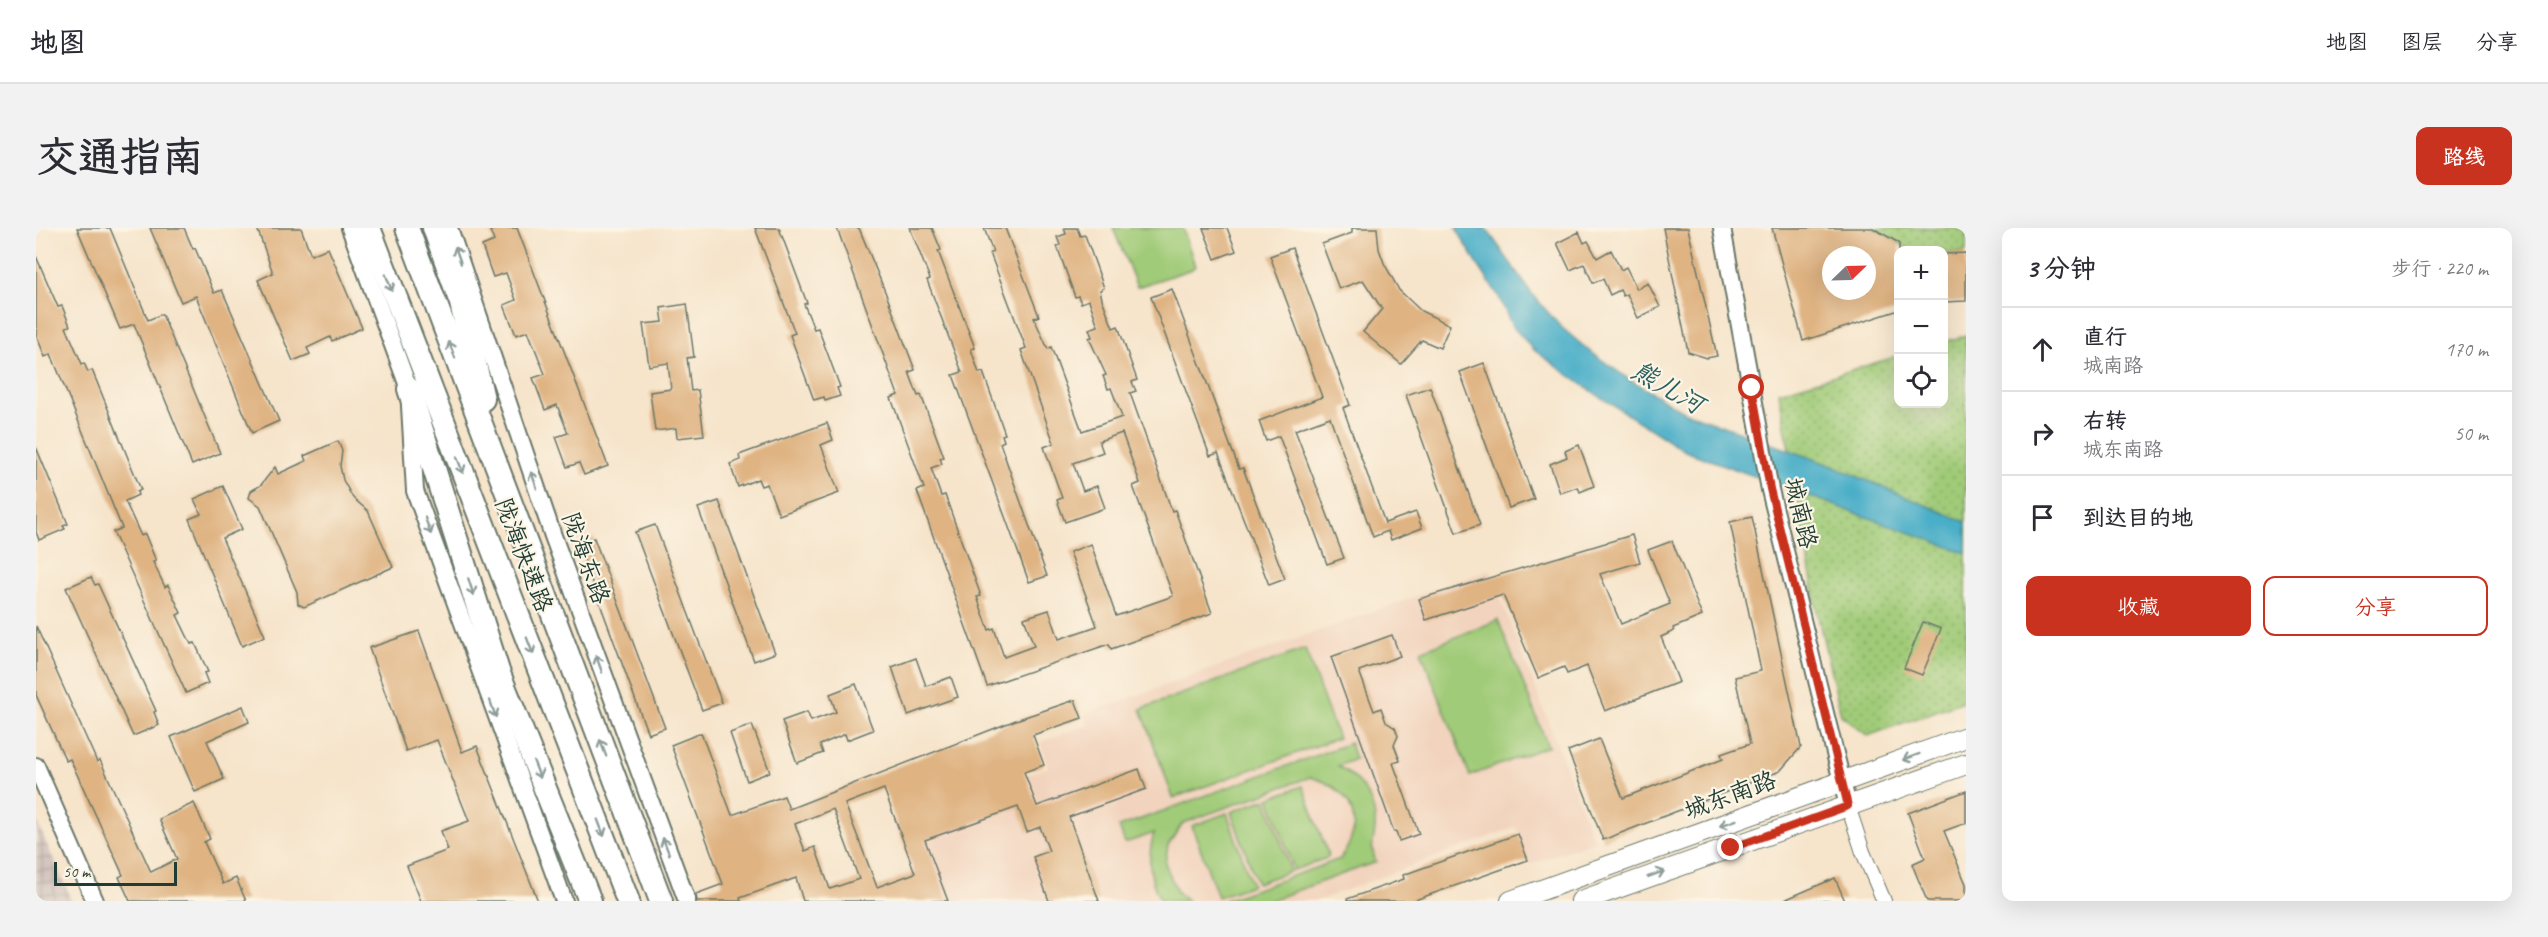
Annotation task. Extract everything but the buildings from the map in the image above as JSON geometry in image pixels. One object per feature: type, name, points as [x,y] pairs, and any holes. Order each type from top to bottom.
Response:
[{"type":"highway","name":"陇海快速路","points":[[369,228],[628,901]]},
{"type":"highway","name":"陇海快速路","points":[[406,228],[661,901]]},
{"type":"highway","points":[[434,228],[461,303],[504,488]]},
{"type":"highway","points":[[409,389],[498,671],[590,901]]},
{"type":"main road","name":"城东南路","points":[[1511,901],[1966,737]]},
{"type":"main road","name":"城东南路","points":[[1581,901],[1966,764]]},
{"type":"street","points":[[350,228],[409,389],[416,491],[564,901]]},
{"type":"street","name":"陇海东路","points":[[449,228],[553,536],[687,901]]},
{"type":"street","name":"城南路","points":[[1722,228],[1770,489],[1848,806]]},
{"type":"street","points":[[36,766],[95,901]]},
{"type":"street","points":[[1848,806],[1863,852],[1884,901]]},
{"type":"shaded area","points":[[1490,570],[1594,841],[1530,864],[1516,827],[1317,901],[902,901],[894,878],[912,871],[894,822],[1048,767],[1040,742],[1088,725],[1085,714]]},
{"type":"shaded area","points":[[36,820],[72,901],[36,901]]},
{"type":"green space","points":[[1113,228],[1183,228],[1195,266],[1137,287]]},
{"type":"green space","points":[[1873,228],[1966,228],[1966,252],[1948,254],[1948,246],[1904,246]]},
{"type":"green space","points":[[1966,335],[1966,700],[1868,736],[1841,715],[1818,617],[1779,392],[1894,357],[1894,408],[1948,408],[1948,341]]},
{"type":"green space","points":[[1498,620],[1548,746],[1470,776],[1421,651]]},
{"type":"green space","points":[[1305,649],[1338,738],[1173,798],[1141,709]]},
{"type":"green space","points":[[1350,743],[1355,759],[1338,766],[1354,778],[1370,800],[1375,819],[1373,849],[1376,862],[1268,901],[1223,901],[1340,859],[1353,833],[1351,809],[1336,789],[1310,777],[1183,823],[1168,845],[1165,863],[1177,892],[1188,901],[1161,901],[1153,884],[1150,868],[1150,851],[1154,833],[1125,843],[1119,827]]},
{"type":"green space","points":[[1303,786],[1329,857],[1294,870],[1269,798]]},
{"type":"green space","points":[[1266,799],[1291,871],[1257,883],[1231,812]]},
{"type":"green space","points":[[1227,813],[1252,885],[1218,897],[1192,826]]},
{"type":"water","points":[[1456,228],[1486,228],[1532,294],[1560,326],[1627,378],[1683,411],[1830,465],[1966,522],[1966,553],[1685,451],[1597,395],[1535,351],[1512,326],[1498,295]]},
{"type":"route","points":[[1731,848],[1848,806],[1770,489],[1752,388]]},
{"type":"water label","name":"熊儿河","points":[[1668,387]]}]
